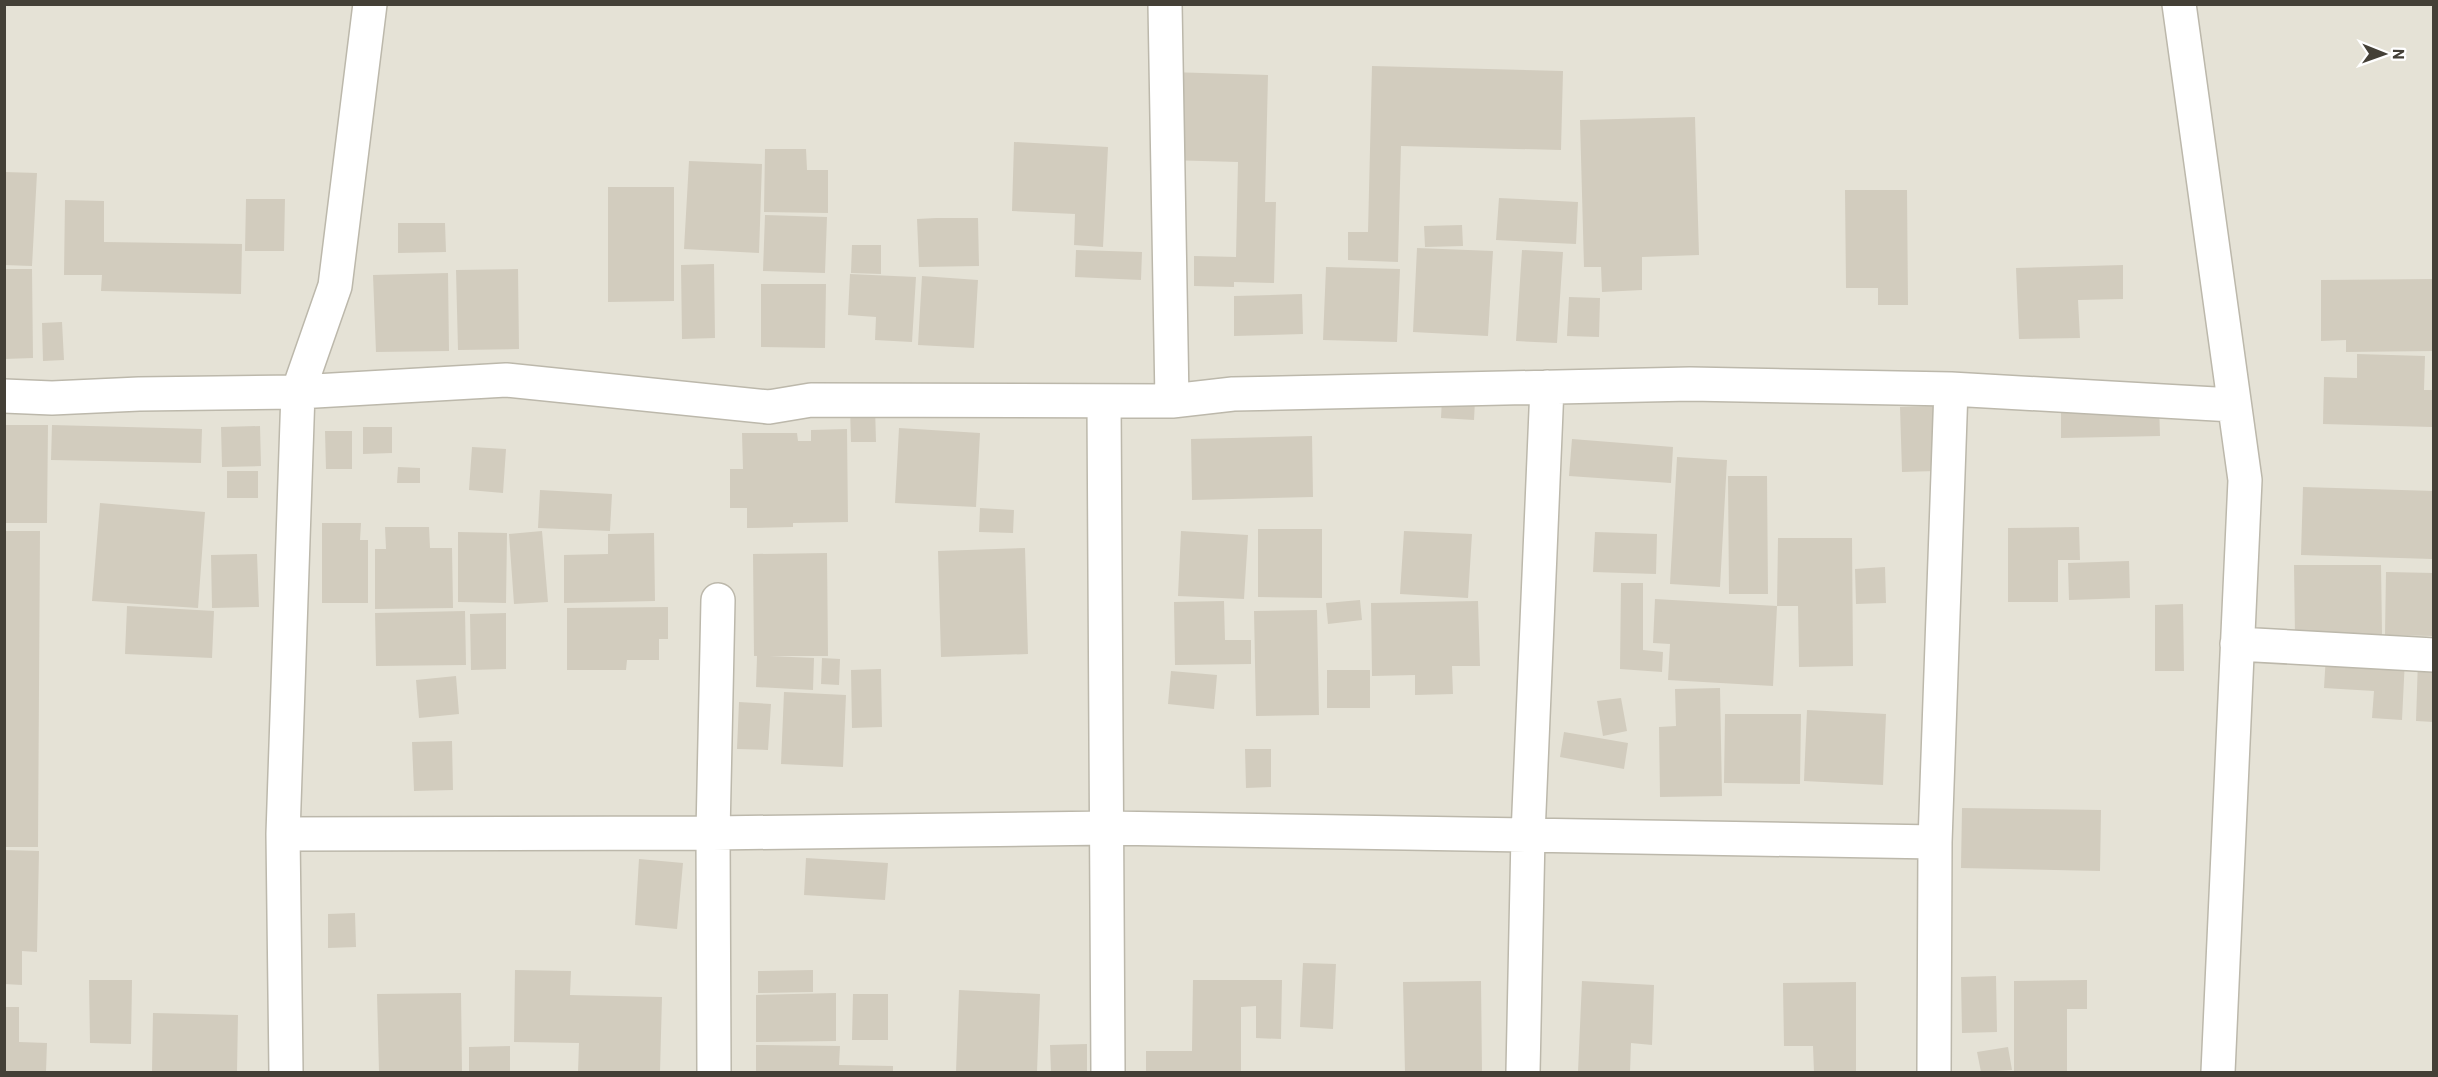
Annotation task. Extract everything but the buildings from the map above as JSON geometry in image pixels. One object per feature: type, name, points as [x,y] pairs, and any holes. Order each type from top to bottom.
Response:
[{"type":"street","points":[[286,1072],[283,834],[298,392],[335,286],[370,4]]},
{"type":"street","points":[[1165,4],[1172,401]]},
{"type":"street","points":[[2180,4],[2244,480],[2218,1072]]},
{"type":"street","points":[[4,396],[52,398],[139,394],[298,392],[507,381],[769,407],[811,400],[1172,401],[1233,394],[1690,384],[1951,389],[2233,405]]},
{"type":"street","points":[[1523,1072],[1527,835],[1547,387]]},
{"type":"street","points":[[1934,1072],[1935,842],[1951,389]]},
{"type":"street","points":[[1104,401],[1108,1072]]},
{"type":"street","points":[[714,1072],[713,833],[718,600]]},
{"type":"street","points":[[2237,644],[2433,655]]},
{"type":"street","points":[[283,834],[713,833],[1108,828],[1935,842]]},
{"type":"shaded area","points":[[5,5],[2433,5],[2433,1072],[5,1072]]}]
